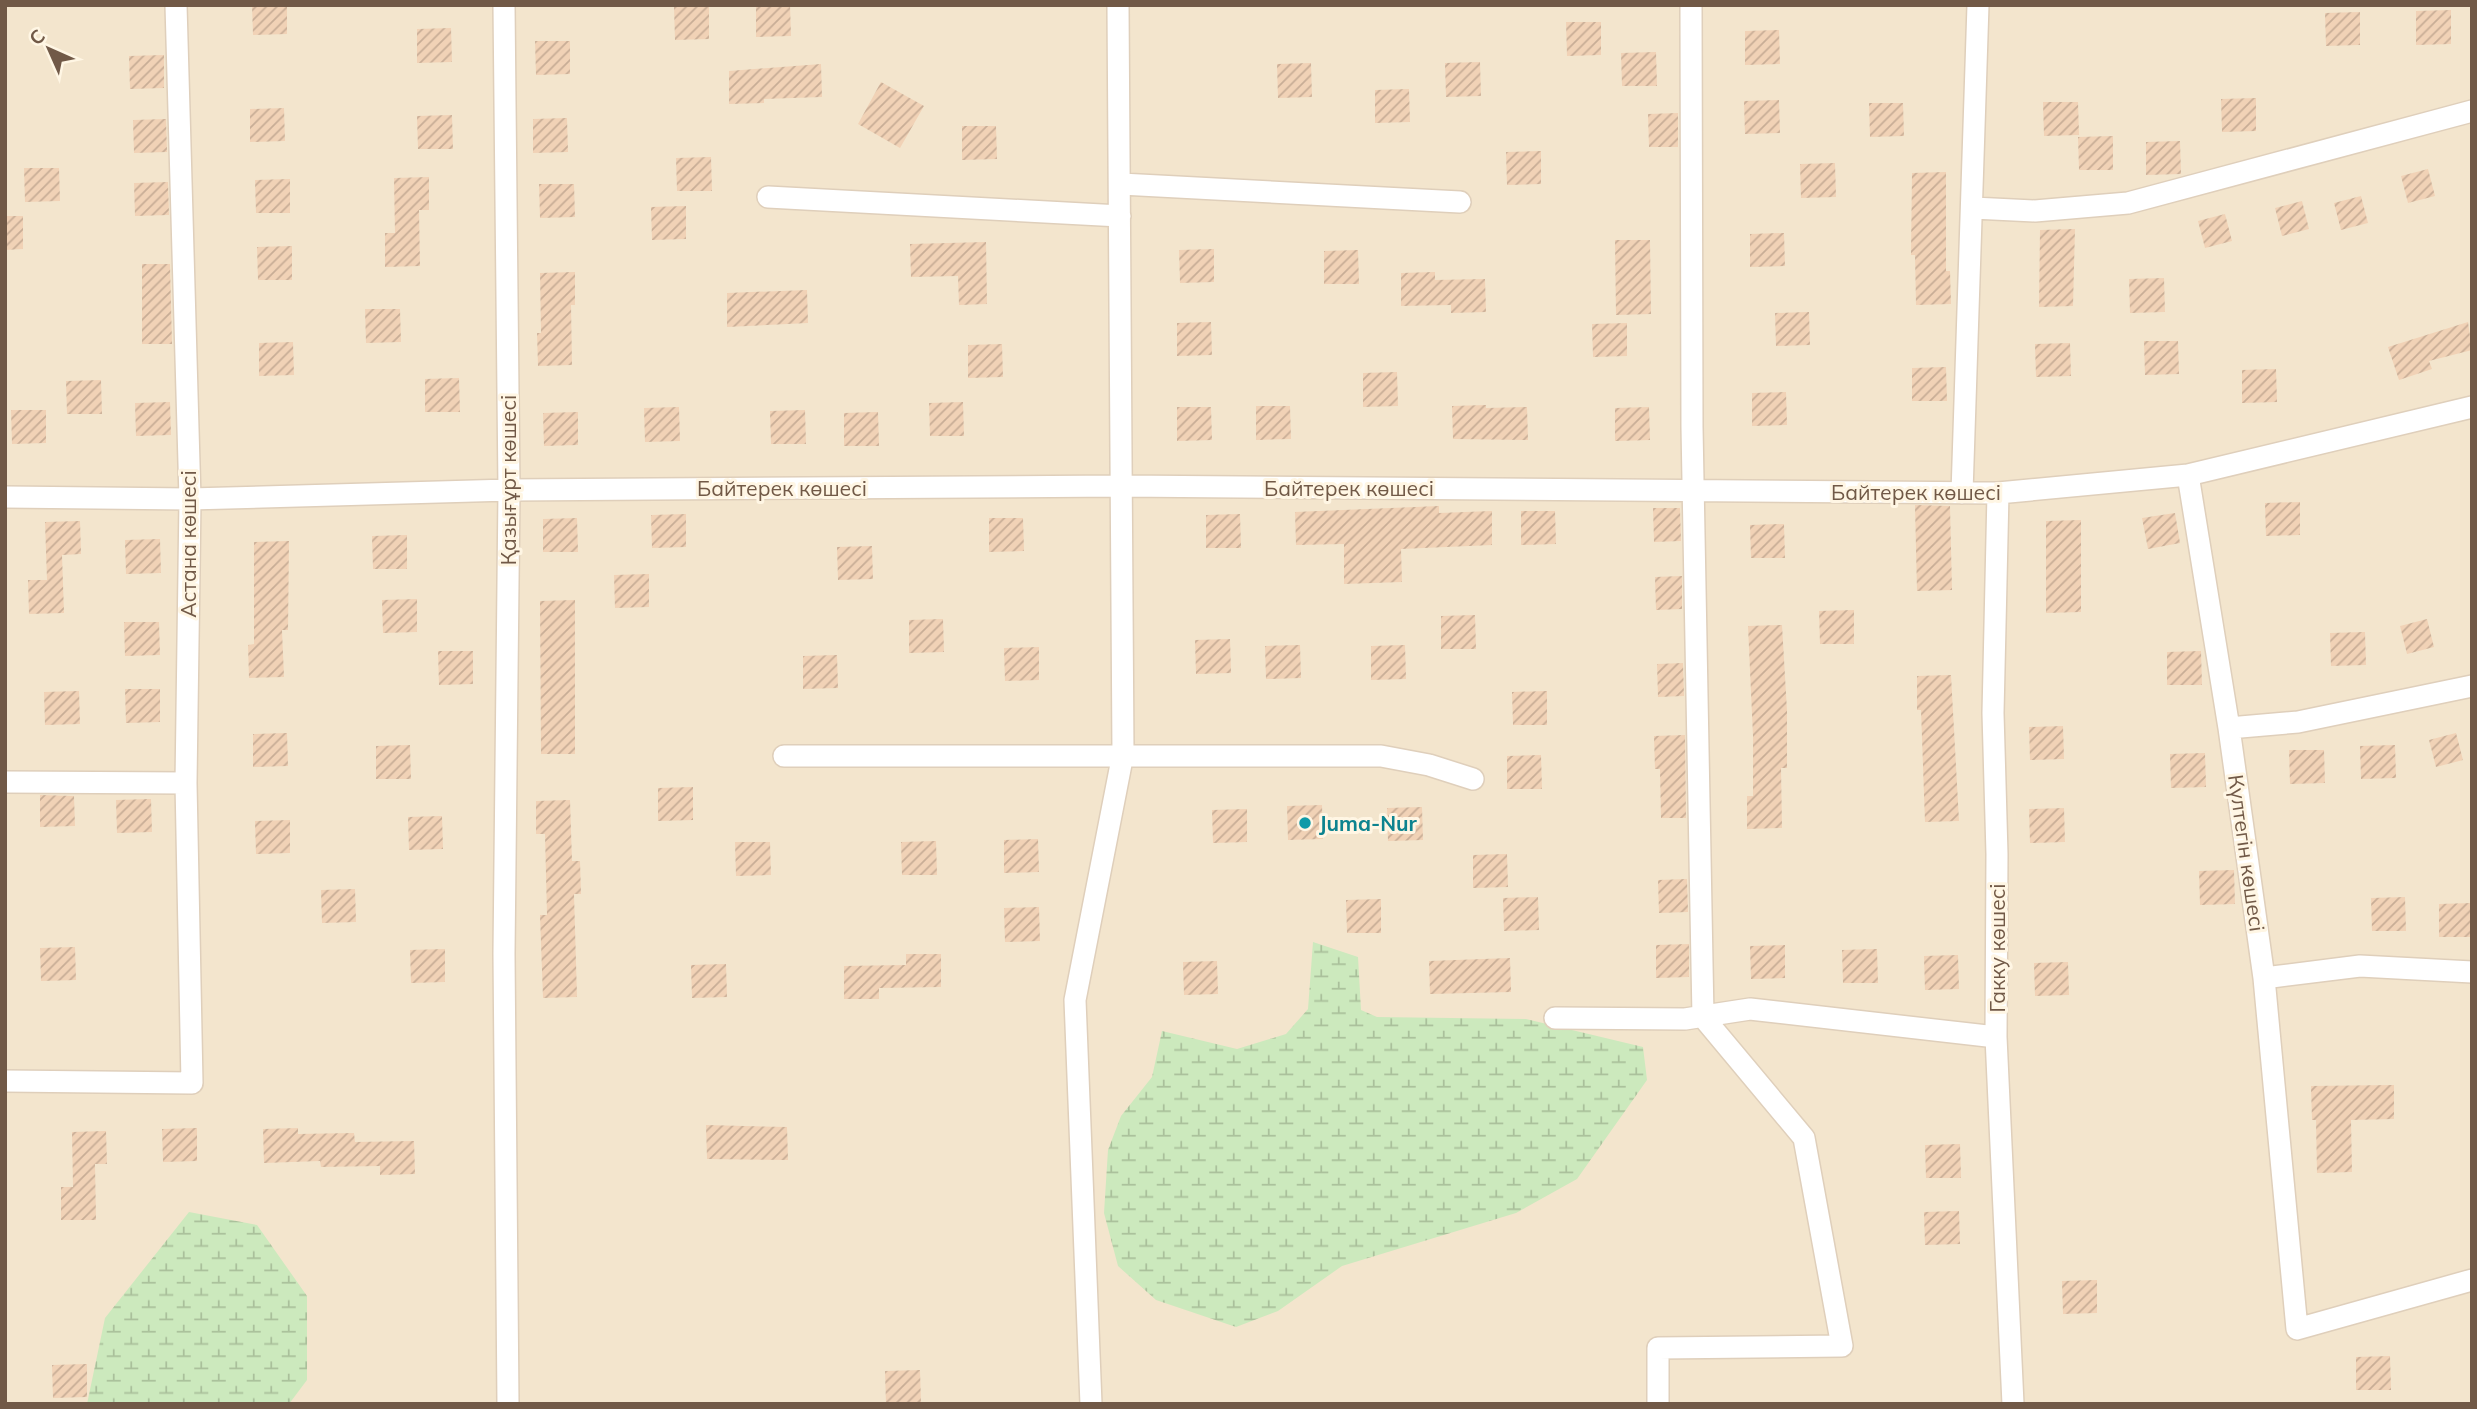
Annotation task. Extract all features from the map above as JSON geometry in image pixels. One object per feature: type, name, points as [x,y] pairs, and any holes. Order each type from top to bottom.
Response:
[{"type":"street","name":"Астана көшесі","points":[[5,1080],[192,1083],[186,783],[190,499],[176,5]]},
{"type":"street","name":"Қазығұрт көшесі","points":[[504,5],[509,490],[504,954],[508,1404]]},
{"type":"street","points":[[1091,1404],[1075,1000],[1123,754],[1118,5]]},
{"type":"street","points":[[1658,1404],[1658,1348],[1842,1346],[1804,1138],[1703,1017],[1694,491],[1691,5]]},
{"type":"street","points":[[1962,493],[1978,5]]},
{"type":"street","points":[[1973,208],[2035,211],[2128,203],[2472,111]]},
{"type":"street","points":[[1121,184],[1460,202]]},
{"type":"street","points":[[768,197],[1120,216]]},
{"type":"street","name":"Байтерек көшесі","points":[[5,497],[190,499],[509,490],[1121,486],[1998,493],[2189,475],[2472,407]]},
{"type":"street","points":[[2189,475],[2229,728],[2298,722],[2472,686]]},
{"type":"street","name":"Гакку көшесі","points":[[1998,493],[1993,713],[1997,854],[1996,1037],[2013,1404]]},
{"type":"street","name":"Күлтегін көшесі","points":[[2229,728],[2264,978],[2297,1329],[2472,1280]]},
{"type":"street","points":[[784,756],[1123,754],[1381,757],[1429,765],[1473,779]]},
{"type":"street","points":[[5,782],[186,783]]},
{"type":"street","points":[[2264,978],[2360,966],[2472,972]]},
{"type":"street","points":[[1555,1018],[1703,1017],[1750,1009],[1996,1037]]},
{"type":"shaded area","points":[[5,5],[2472,5],[2472,1404],[5,1404]]},
{"type":"green space","points":[[1313,942],[1358,957],[1361,1010],[1377,1017],[1526,1019],[1643,1047],[1647,1080],[1577,1179],[1516,1213],[1342,1266],[1278,1311],[1236,1327],[1156,1300],[1118,1266],[1104,1213],[1108,1150],[1121,1116],[1152,1077],[1162,1031],[1237,1049],[1286,1034],[1308,1009]]},
{"type":"green space","points":[[189,1212],[257,1225],[307,1296],[307,1380],[289,1404],[87,1404],[105,1318]]},
{"type":"building","points":[[252,5],[287,5],[287,34],[253,35]]},
{"type":"building","points":[[756,5],[790,5],[791,36],[756,37]]},
{"type":"building","points":[[709,6],[709,39],[675,40],[674,7]]},
{"type":"building","points":[[2451,10],[2451,44],[2416,45],[2416,11]]},
{"type":"building","points":[[2360,12],[2360,45],[2326,46],[2325,13]]},
{"type":"building","points":[[1566,22],[1601,22],[1601,55],[1567,56]]},
{"type":"building","points":[[451,28],[452,62],[417,63],[417,29]]},
{"type":"building","points":[[1779,30],[1780,64],[1745,65],[1745,31]]},
{"type":"building","points":[[535,41],[570,41],[570,74],[536,75]]},
{"type":"building","points":[[1656,52],[1657,86],[1622,86],[1621,53]]},
{"type":"building","points":[[164,55],[164,88],[130,89],[129,56]]},
{"type":"building","points":[[1480,62],[1481,96],[1446,97],[1445,63]]},
{"type":"building","points":[[1311,63],[1312,97],[1278,98],[1277,64]]},
{"type":"building","points":[[821,64],[822,97],[764,99],[764,103],[729,104],[729,71]]},
{"type":"building","points":[[881,82],[924,106],[900,148],[858,124]]},
{"type":"building","points":[[1409,89],[1410,122],[1375,123],[1375,90]]},
{"type":"building","points":[[2256,98],[2256,131],[2222,132],[2221,99]]},
{"type":"building","points":[[1779,100],[1780,133],[1745,134],[1744,101]]},
{"type":"building","points":[[2043,102],[2078,102],[2079,135],[2044,136]]},
{"type":"building","points":[[1869,103],[1903,103],[1904,136],[1870,137]]},
{"type":"building","points":[[284,108],[285,141],[250,142],[250,109]]},
{"type":"building","points":[[1678,113],[1678,147],[1649,147],[1648,114]]},
{"type":"building","points":[[452,115],[453,149],[418,149],[417,116]]},
{"type":"building","points":[[567,118],[568,152],[533,153],[533,119]]},
{"type":"building","points":[[166,119],[167,152],[134,153],[133,120]]},
{"type":"building","points":[[962,126],[996,126],[997,159],[962,160]]},
{"type":"building","points":[[2113,136],[2113,170],[2079,170],[2078,137]]},
{"type":"building","points":[[2180,141],[2181,174],[2146,175],[2146,142]]},
{"type":"building","points":[[1541,151],[1541,184],[1507,185],[1506,152]]},
{"type":"building","points":[[711,157],[712,191],[677,191],[676,158]]},
{"type":"building","points":[[1835,163],[1836,197],[1801,198],[1800,164]]},
{"type":"building","points":[[24,168],[59,168],[60,201],[25,202]]},
{"type":"building","points":[[2428,169],[2435,196],[2408,203],[2401,176]]},
{"type":"building","points":[[1946,172],[1946,271],[1950,271],[1951,304],[1916,305],[1915,255],[1911,255],[1912,173]]},
{"type":"building","points":[[429,177],[429,210],[419,210],[420,266],[385,267],[385,233],[395,233],[394,178]]},
{"type":"building","points":[[290,179],[290,213],[256,213],[255,180]]},
{"type":"building","points":[[168,182],[169,215],[135,216],[134,183]]},
{"type":"building","points":[[539,184],[574,184],[575,217],[540,218]]},
{"type":"building","points":[[2361,196],[2368,223],[2341,230],[2334,203]]},
{"type":"building","points":[[2302,201],[2309,229],[2282,236],[2275,208]]},
{"type":"building","points":[[686,206],[686,239],[652,240],[651,207]]},
{"type":"building","points":[[2225,214],[2232,241],[2205,248],[2198,221]]},
{"type":"building","points":[[5,216],[23,216],[23,249],[5,250]]},
{"type":"building","points":[[2075,229],[2073,306],[2039,307],[2040,230]]},
{"type":"building","points":[[1784,233],[1785,266],[1750,267],[1750,234]]},
{"type":"building","points":[[1615,240],[1650,240],[1651,314],[1616,315]]},
{"type":"building","points":[[986,242],[987,304],[959,305],[958,276],[911,277],[910,244]]},
{"type":"building","points":[[292,246],[292,280],[258,280],[257,247]]},
{"type":"building","points":[[1214,249],[1214,282],[1180,283],[1179,250]]},
{"type":"building","points":[[1358,250],[1359,284],[1324,284],[1324,251]]},
{"type":"building","points":[[142,264],[170,264],[172,344],[142,344]]},
{"type":"building","points":[[575,272],[575,305],[571,305],[572,365],[538,366],[537,333],[541,333],[540,273]]},
{"type":"building","points":[[1435,272],[1435,280],[1485,279],[1486,312],[1451,313],[1451,305],[1401,306],[1401,273]]},
{"type":"building","points":[[2164,278],[2165,312],[2130,313],[2129,279]]},
{"type":"building","points":[[807,290],[808,323],[727,327],[727,293]]},
{"type":"building","points":[[365,309],[400,309],[401,342],[366,343]]},
{"type":"building","points":[[1809,312],[1810,345],[1776,346],[1775,313]]},
{"type":"building","points":[[1211,322],[1212,355],[1177,356],[1177,323]]},
{"type":"building","points":[[2468,322],[2472,350],[2429,361],[2432,369],[2399,380],[2388,347]]},
{"type":"building","points":[[1627,323],[1627,356],[1593,357],[1592,324]]},
{"type":"building","points":[[2144,341],[2178,341],[2179,374],[2145,375]]},
{"type":"building","points":[[293,342],[294,375],[259,376],[259,343]]},
{"type":"building","points":[[2070,343],[2071,376],[2036,377],[2035,344]]},
{"type":"building","points":[[1002,344],[1003,377],[968,378],[968,345]]},
{"type":"building","points":[[1946,367],[1947,401],[1912,401],[1912,368]]},
{"type":"building","points":[[2276,369],[2277,402],[2242,403],[2242,370]]},
{"type":"building","points":[[1397,372],[1398,406],[1363,407],[1363,373]]},
{"type":"building","points":[[459,378],[460,412],[425,412],[425,379]]},
{"type":"building","points":[[101,380],[102,414],[67,414],[66,381]]},
{"type":"building","points":[[1786,392],[1787,425],[1752,426],[1752,393]]},
{"type":"building","points":[[170,402],[171,435],[136,436],[135,403]]},
{"type":"building","points":[[963,402],[964,436],[930,436],[929,403]]},
{"type":"building","points":[[1486,405],[1486,408],[1527,407],[1528,440],[1453,439],[1452,406]]},
{"type":"building","points":[[1256,406],[1290,406],[1291,439],[1256,440]]},
{"type":"building","points":[[679,407],[680,441],[645,442],[644,408]]},
{"type":"building","points":[[1177,407],[1211,407],[1212,440],[1177,441]]},
{"type":"building","points":[[1649,407],[1650,440],[1615,441],[1615,408]]},
{"type":"building","points":[[11,410],[46,410],[46,443],[12,444]]},
{"type":"building","points":[[805,410],[806,444],[771,444],[770,411]]},
{"type":"building","points":[[578,412],[578,445],[544,446],[543,413]]},
{"type":"building","points":[[878,412],[879,446],[844,446],[844,413]]},
{"type":"building","points":[[2300,502],[2300,535],[2266,536],[2265,503]]},
{"type":"building","points":[[1915,505],[1950,506],[1952,590],[1917,591]]},
{"type":"building","points":[[1439,506],[1439,513],[1492,511],[1492,545],[1401,549],[1402,582],[1344,584],[1344,544],[1296,545],[1295,512]]},
{"type":"building","points":[[1653,508],[1680,508],[1681,541],[1654,542]]},
{"type":"building","points":[[1521,511],[1555,511],[1556,544],[1521,545]]},
{"type":"building","points":[[2175,513],[2180,543],[2148,549],[2142,518]]},
{"type":"building","points":[[686,514],[686,547],[652,548],[651,515]]},
{"type":"building","points":[[1240,514],[1241,548],[1206,548],[1206,515]]},
{"type":"building","points":[[577,518],[578,552],[543,552],[543,519]]},
{"type":"building","points":[[989,518],[1023,518],[1024,551],[989,552]]},
{"type":"building","points":[[2081,520],[2081,612],[2046,613],[2046,521]]},
{"type":"building","points":[[80,521],[81,554],[62,555],[64,613],[29,614],[28,580],[47,580],[45,522]]},
{"type":"building","points":[[1784,524],[1785,558],[1751,558],[1750,525]]},
{"type":"building","points":[[407,535],[407,569],[373,569],[372,536]]},
{"type":"building","points":[[160,539],[161,573],[126,574],[125,540]]},
{"type":"building","points":[[289,541],[288,630],[282,630],[284,677],[249,678],[248,645],[254,644],[254,542]]},
{"type":"building","points":[[872,546],[873,579],[838,580],[837,547]]},
{"type":"building","points":[[649,574],[649,607],[615,608],[614,575]]},
{"type":"building","points":[[1682,576],[1682,609],[1656,610],[1655,577]]},
{"type":"building","points":[[417,599],[417,632],[383,633],[382,600]]},
{"type":"building","points":[[575,600],[575,754],[541,754],[540,601]]},
{"type":"building","points":[[1854,610],[1854,644],[1820,644],[1819,611]]},
{"type":"building","points":[[1475,615],[1476,649],[1441,649],[1441,616]]},
{"type":"building","points":[[943,619],[944,652],[909,653],[909,620]]},
{"type":"building","points":[[2427,619],[2434,647],[2407,654],[2400,626]]},
{"type":"building","points":[[124,622],[159,622],[160,655],[125,656]]},
{"type":"building","points":[[1782,625],[1787,768],[1781,768],[1782,828],[1747,829],[1747,796],[1753,796],[1748,626]]},
{"type":"building","points":[[2365,632],[2366,665],[2331,666],[2330,633]]},
{"type":"building","points":[[1230,639],[1231,673],[1196,674],[1195,640]]},
{"type":"building","points":[[1300,645],[1301,678],[1266,679],[1265,646]]},
{"type":"building","points":[[1405,645],[1406,679],[1371,680],[1371,646]]},
{"type":"building","points":[[1039,647],[1039,680],[1005,681],[1004,648]]},
{"type":"building","points":[[438,651],[473,651],[473,684],[439,685]]},
{"type":"building","points":[[2201,651],[2202,685],[2167,685],[2167,652]]},
{"type":"building","points":[[837,655],[838,688],[803,689],[803,656]]},
{"type":"building","points":[[1683,663],[1684,696],[1658,697],[1657,664]]},
{"type":"building","points":[[1951,675],[1959,821],[1925,822],[1921,710],[1917,710],[1917,676]]},
{"type":"building","points":[[125,689],[160,689],[160,722],[126,723]]},
{"type":"building","points":[[79,691],[80,724],[45,725],[44,692]]},
{"type":"building","points":[[1547,691],[1547,725],[1513,725],[1512,692]]},
{"type":"building","points":[[2063,726],[2064,759],[2030,760],[2029,727]]},
{"type":"building","points":[[287,733],[288,766],[253,767],[253,734]]},
{"type":"building","points":[[2456,733],[2463,760],[2436,767],[2429,740]]},
{"type":"building","points":[[1685,735],[1686,818],[1661,818],[1660,769],[1655,769],[1654,736]]},
{"type":"building","points":[[410,745],[411,779],[376,779],[376,746]]},
{"type":"building","points":[[2395,745],[2396,778],[2361,779],[2360,746]]},
{"type":"building","points":[[2289,750],[2324,750],[2325,783],[2290,784]]},
{"type":"building","points":[[2205,753],[2206,787],[2171,788],[2170,754]]},
{"type":"building","points":[[1541,755],[1542,789],[1507,789],[1507,756]]},
{"type":"building","points":[[693,787],[693,820],[658,821],[658,788]]},
{"type":"building","points":[[40,795],[74,796],[75,826],[40,827]]},
{"type":"building","points":[[151,799],[152,832],[117,833],[116,800]]},
{"type":"building","points":[[570,800],[572,861],[580,861],[581,894],[574,894],[577,997],[543,998],[540,915],[547,915],[545,834],[536,834],[536,801]]},
{"type":"building","name":"Juma-Nur","points":[[1322,805],[1323,839],[1288,840],[1287,806]]},
{"type":"building","points":[[1422,807],[1423,840],[1388,841],[1387,808]]},
{"type":"building","points":[[2064,808],[2065,842],[2030,843],[2029,809]]},
{"type":"building","points":[[1247,809],[1247,842],[1213,843],[1212,810]]},
{"type":"building","points":[[442,816],[443,849],[409,850],[408,817]]},
{"type":"building","points":[[290,820],[290,853],[256,854],[255,821]]},
{"type":"building","points":[[1038,839],[1039,872],[1004,873],[1004,840]]},
{"type":"building","points":[[936,841],[937,875],[902,875],[901,842]]},
{"type":"building","points":[[735,842],[770,842],[771,875],[736,876]]},
{"type":"building","points":[[1507,854],[1508,887],[1473,888],[1473,855]]},
{"type":"building","points":[[2234,870],[2235,904],[2200,905],[2199,871]]},
{"type":"building","points":[[1687,879],[1688,912],[1659,913],[1658,880]]},
{"type":"building","points":[[355,889],[356,922],[322,923],[321,890]]},
{"type":"building","points":[[1538,897],[1539,930],[1504,931],[1503,898]]},
{"type":"building","points":[[2405,897],[2406,931],[2372,931],[2371,898]]},
{"type":"building","points":[[1381,899],[1381,933],[1347,933],[1346,900]]},
{"type":"building","points":[[2472,903],[2472,937],[2439,937],[2439,904]]},
{"type":"building","points":[[1039,907],[1040,941],[1005,942],[1004,908]]},
{"type":"building","points":[[1689,944],[1689,977],[1656,978],[1656,945]]},
{"type":"building","points":[[1785,945],[1785,978],[1751,979],[1750,946]]},
{"type":"building","points":[[75,947],[76,980],[41,981],[40,948]]},
{"type":"building","points":[[445,949],[445,982],[411,983],[410,950]]},
{"type":"building","points":[[1877,949],[1878,983],[1843,983],[1842,950]]},
{"type":"building","points":[[906,954],[941,954],[941,987],[879,988],[879,999],[844,999],[844,966],[906,965]]},
{"type":"building","points":[[1958,955],[1959,989],[1925,990],[1924,956]]},
{"type":"building","points":[[1510,958],[1511,992],[1430,994],[1429,961]]},
{"type":"building","points":[[1217,961],[1218,994],[1184,995],[1183,962]]},
{"type":"building","points":[[2068,962],[2069,995],[2035,996],[2034,963]]},
{"type":"building","points":[[726,964],[727,997],[692,998],[691,965]]},
{"type":"building","points":[[2394,1085],[2394,1119],[2351,1120],[2352,1172],[2317,1173],[2316,1120],[2312,1120],[2311,1086]]},
{"type":"building","points":[[706,1125],[787,1127],[788,1160],[707,1159]]},
{"type":"building","points":[[197,1128],[197,1161],[163,1162],[162,1129]]},
{"type":"building","points":[[298,1128],[298,1134],[354,1133],[355,1142],[414,1141],[415,1174],[380,1175],[380,1166],[321,1167],[320,1161],[264,1163],[263,1129]]},
{"type":"building","points":[[106,1131],[107,1164],[95,1164],[96,1220],[61,1220],[61,1187],[73,1187],[72,1132]]},
{"type":"building","points":[[1960,1144],[1961,1178],[1926,1178],[1925,1145]]},
{"type":"building","points":[[1959,1211],[1960,1244],[1925,1245],[1924,1212]]},
{"type":"building","points":[[2097,1280],[2097,1313],[2063,1314],[2062,1281]]},
{"type":"building","points":[[2390,1356],[2391,1390],[2356,1390],[2356,1357]]},
{"type":"building","points":[[87,1364],[87,1397],[53,1398],[52,1365]]},
{"type":"building","points":[[920,1370],[921,1404],[886,1404],[885,1371]]},
{"type":"place","name":"Juma-Nur","points":[[1305,823]]}]
